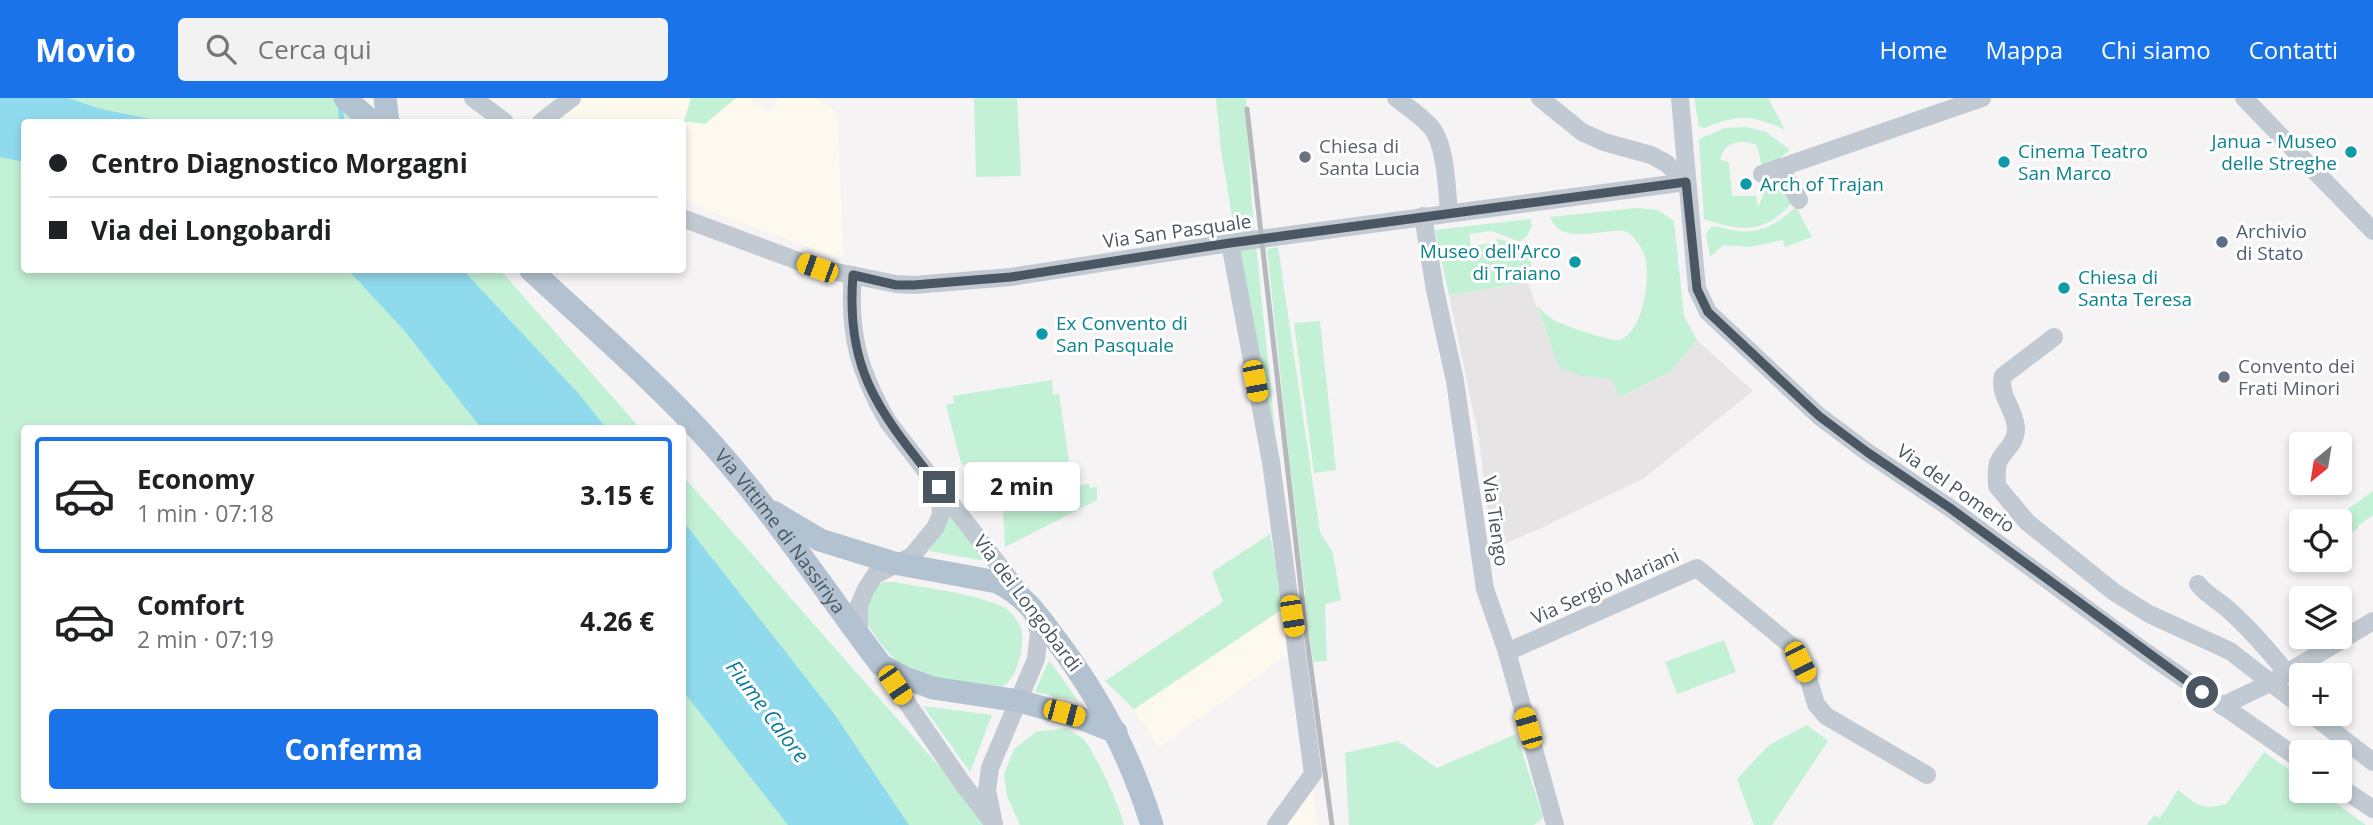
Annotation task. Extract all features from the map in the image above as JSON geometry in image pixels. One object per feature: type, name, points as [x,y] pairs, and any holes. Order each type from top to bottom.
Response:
[{"type":"main road","points":[[345,98],[369,119]]},
{"type":"main road","points":[[385,98],[388,119]]},
{"type":"main road","name":"Via Vittime di Nassiriya","points":[[534,273],[702,435],[764,507],[881,665]]},
{"type":"main road","points":[[764,507],[820,540],[894,563],[997,582],[1012,589],[1030,604]]},
{"type":"main road","name":"Via dei Longobardi","points":[[1030,604],[1099,699],[1141,790],[1153,825]]},
{"type":"main road","points":[[881,665],[905,678],[933,688],[1019,701],[1080,718],[1116,732]]},
{"type":"street","points":[[472,98],[501,119]]},
{"type":"street","points":[[545,119],[572,98]]},
{"type":"street","points":[[1396,98],[1424,120],[1436,134],[1446,182],[1449,214]]},
{"type":"street","points":[[1540,98],[1582,132],[1604,142],[1651,155],[1666,163],[1686,182]]},
{"type":"street","name":"Via del Pomerio","points":[[1679,98],[1697,289],[1708,312],[1806,404],[1867,452],[1950,508],[2289,752]]},
{"type":"street","points":[[1762,174],[1982,98]]},
{"type":"street","points":[[2244,98],[2373,231]]},
{"type":"street","points":[[1780,167],[1799,200]]},
{"type":"street","name":"Via San Pasquale","points":[[686,219],[817,268],[896,285],[914,285],[1011,277],[1423,216],[1686,182]]},
{"type":"street","name":"Via Tiengo","points":[[1423,216],[1435,290],[1455,381],[1485,589],[1507,652],[1555,825]]},
{"type":"street","points":[[1236,243],[1271,462],[1313,774],[1276,825]]},
{"type":"street","name":"Via dei Longobardi","points":[[853,275],[850,303],[852,331],[870,391],[888,422],[1030,604]]},
{"type":"street","points":[[2054,337],[2003,376],[2003,393],[2015,418],[2016,431],[2011,445],[1998,463],[1997,486],[2027,522],[2114,592],[2149,614],[2279,677]]},
{"type":"street","points":[[859,636],[859,605],[866,589],[874,575],[912,556],[935,528],[941,514],[939,487]]},
{"type":"street","name":"Via Sergio Mariani","points":[[1507,652],[1697,568],[1794,649],[1807,674],[1816,704],[1826,716],[1927,775]]},
{"type":"street","points":[[2198,584],[2256,635],[2289,690]]},
{"type":"street","points":[[994,824],[987,790],[990,768],[1036,659],[1039,632],[1030,604]]},
{"type":"street","points":[[2222,706],[2279,677],[2373,621]]},
{"type":"street","name":"Via Vittime di Nassiriya","points":[[881,665],[994,824]]},
{"type":"street","points":[[2326,726],[2373,762]]},
{"type":"street","points":[[2352,795],[2373,809]]},
{"type":"shaded area","points":[[579,98],[691,98],[685,119],[552,119]]},
{"type":"shaded area","points":[[736,98],[749,98],[769,113],[779,98],[816,98],[837,112],[844,256],[834,256],[686,200],[686,121],[705,124]]},
{"type":"shaded area","points":[[1528,283],[1559,368],[1582,376],[1611,379],[1671,371],[1697,340],[1753,391],[1644,478],[1539,529],[1492,546],[1479,439],[1449,295]]},
{"type":"shaded area","points":[[1284,608],[1291,652],[1159,747],[1134,710]]},
{"type":"shaded area","points":[[1313,783],[1318,825],[1287,825]]},
{"type":"green space","points":[[0,98],[337,98],[364,119],[21,119],[21,273],[503,273],[637,425],[21,425],[21,803],[686,803],[686,479],[991,825],[0,825]]},
{"type":"green space","points":[[691,98],[736,98],[705,124],[685,119]]},
{"type":"green space","points":[[974,98],[1017,98],[1021,176],[976,177]]},
{"type":"green space","points":[[1216,98],[1246,98],[1252,206],[1277,449],[1233,223]]},
{"type":"green space","points":[[1694,98],[1768,98],[1785,130],[1764,121],[1745,118],[1727,120],[1705,128],[1699,127]]},
{"type":"green space","points":[[1746,127],[1766,132],[1790,150],[1763,171],[1757,145],[1740,142],[1726,148],[1720,159],[1729,163],[1732,196],[1756,196],[1758,207],[1763,196],[1762,179],[1778,176],[1792,203],[1772,220],[1751,228],[1729,226],[1704,219],[1699,139],[1725,128]]},
{"type":"green space","points":[[1796,207],[1812,237],[1785,247],[1783,240],[1750,247],[1723,245],[1710,257],[1706,234],[1711,227],[1759,230],[1774,224]]},
{"type":"green space","points":[[1636,208],[1658,210],[1674,221],[1684,316],[1697,340],[1671,371],[1620,397],[1611,379],[1581,376],[1559,368],[1537,306],[1555,321],[1570,327],[1615,340],[1627,335],[1640,315],[1646,288],[1646,263],[1638,243],[1623,231],[1572,234],[1555,226],[1550,217]]},
{"type":"green space","points":[[1530,219],[1532,226],[1520,242],[1492,231],[1469,234],[1471,246],[1494,243],[1497,239],[1530,252],[1530,282],[1449,295],[1435,230]]},
{"type":"green space","points":[[1278,247],[1320,532],[1333,553],[1341,600],[1325,604],[1327,661],[1313,662],[1267,249]]},
{"type":"green space","points":[[1320,321],[1336,470],[1314,473],[1294,323]]},
{"type":"green space","points":[[1052,380],[1053,395],[1059,394],[1073,486],[1089,484],[1090,488],[1097,487],[1097,500],[1005,547],[1003,511],[961,463],[946,405],[954,403],[953,396]]},
{"type":"green space","points":[[2373,491],[2373,515],[2352,532],[2352,509],[2348,509]]},
{"type":"green space","points":[[951,515],[986,561],[929,551]]},
{"type":"green space","points":[[1270,534],[1284,608],[1134,709],[1105,681],[1223,602],[1212,572]]},
{"type":"green space","points":[[883,582],[967,595],[1007,609],[1021,628],[1022,635],[1019,660],[1008,682],[997,687],[972,685],[927,676],[909,670],[896,661],[863,618],[871,593]]},
{"type":"green space","points":[[1724,640],[1736,672],[1677,694],[1665,662]]},
{"type":"green space","points":[[1049,660],[1078,701],[1035,692]]},
{"type":"green space","points":[[923,706],[992,715],[970,772]]},
{"type":"green space","points":[[1807,725],[1828,741],[1772,825],[1754,825],[1737,779],[1769,745]]},
{"type":"green space","points":[[1066,728],[1082,738],[1095,757],[1124,825],[1020,825],[1007,796],[1004,774],[1014,749],[1036,732]]},
{"type":"green space","points":[[1516,734],[1543,817],[1534,825],[1349,825],[1345,753],[1398,741],[1437,768]]},
{"type":"green space","points":[[2264,752],[2289,770],[2289,803],[2336,803],[2366,825],[2147,825],[2154,815],[2160,818],[2178,790],[2200,805],[2211,807],[2226,804]]},
{"type":"water","points":[[0,98],[68,98],[101,109],[150,119],[21,119],[21,161],[0,157]]},
{"type":"water","points":[[351,273],[466,273],[578,393],[604,425],[479,425],[403,329]]},
{"type":"water","name":"Fiume Calore","points":[[686,525],[835,715],[909,825],[788,825],[686,695]]},
{"type":"waterway","points":[[340,105],[342,119]]},
{"type":"railway","points":[[1247,109],[1306,632],[1332,825]]},
{"type":"place","name":"Janua - Museo delle Streghe","points":[[2351,152]]},
{"type":"place","name":"Chiesa di Santa Lucia","points":[[1305,157]]},
{"type":"place","name":"Cinema Teatro San Marco","points":[[2004,162]]},
{"type":"place","name":"Arch of Trajan","points":[[1746,184]]},
{"type":"place","name":"Archivio di Stato","points":[[2222,242]]},
{"type":"place","name":"Museo dell'Arco di Traiano","points":[[1575,262]]},
{"type":"place","name":"Chiesa di Santa Teresa","points":[[2064,288]]},
{"type":"place","name":"Ex Convento di San Pasquale","points":[[1042,334]]},
{"type":"place","name":"Convento dei Frati Minori","points":[[2224,377]]},
{"type":"route","points":[[939,487],[888,422],[870,391],[852,331],[850,303],[853,275],[896,285],[1011,277],[1230,243],[1686,182],[1697,289],[1708,312],[1819,416],[2202,692]]}]
